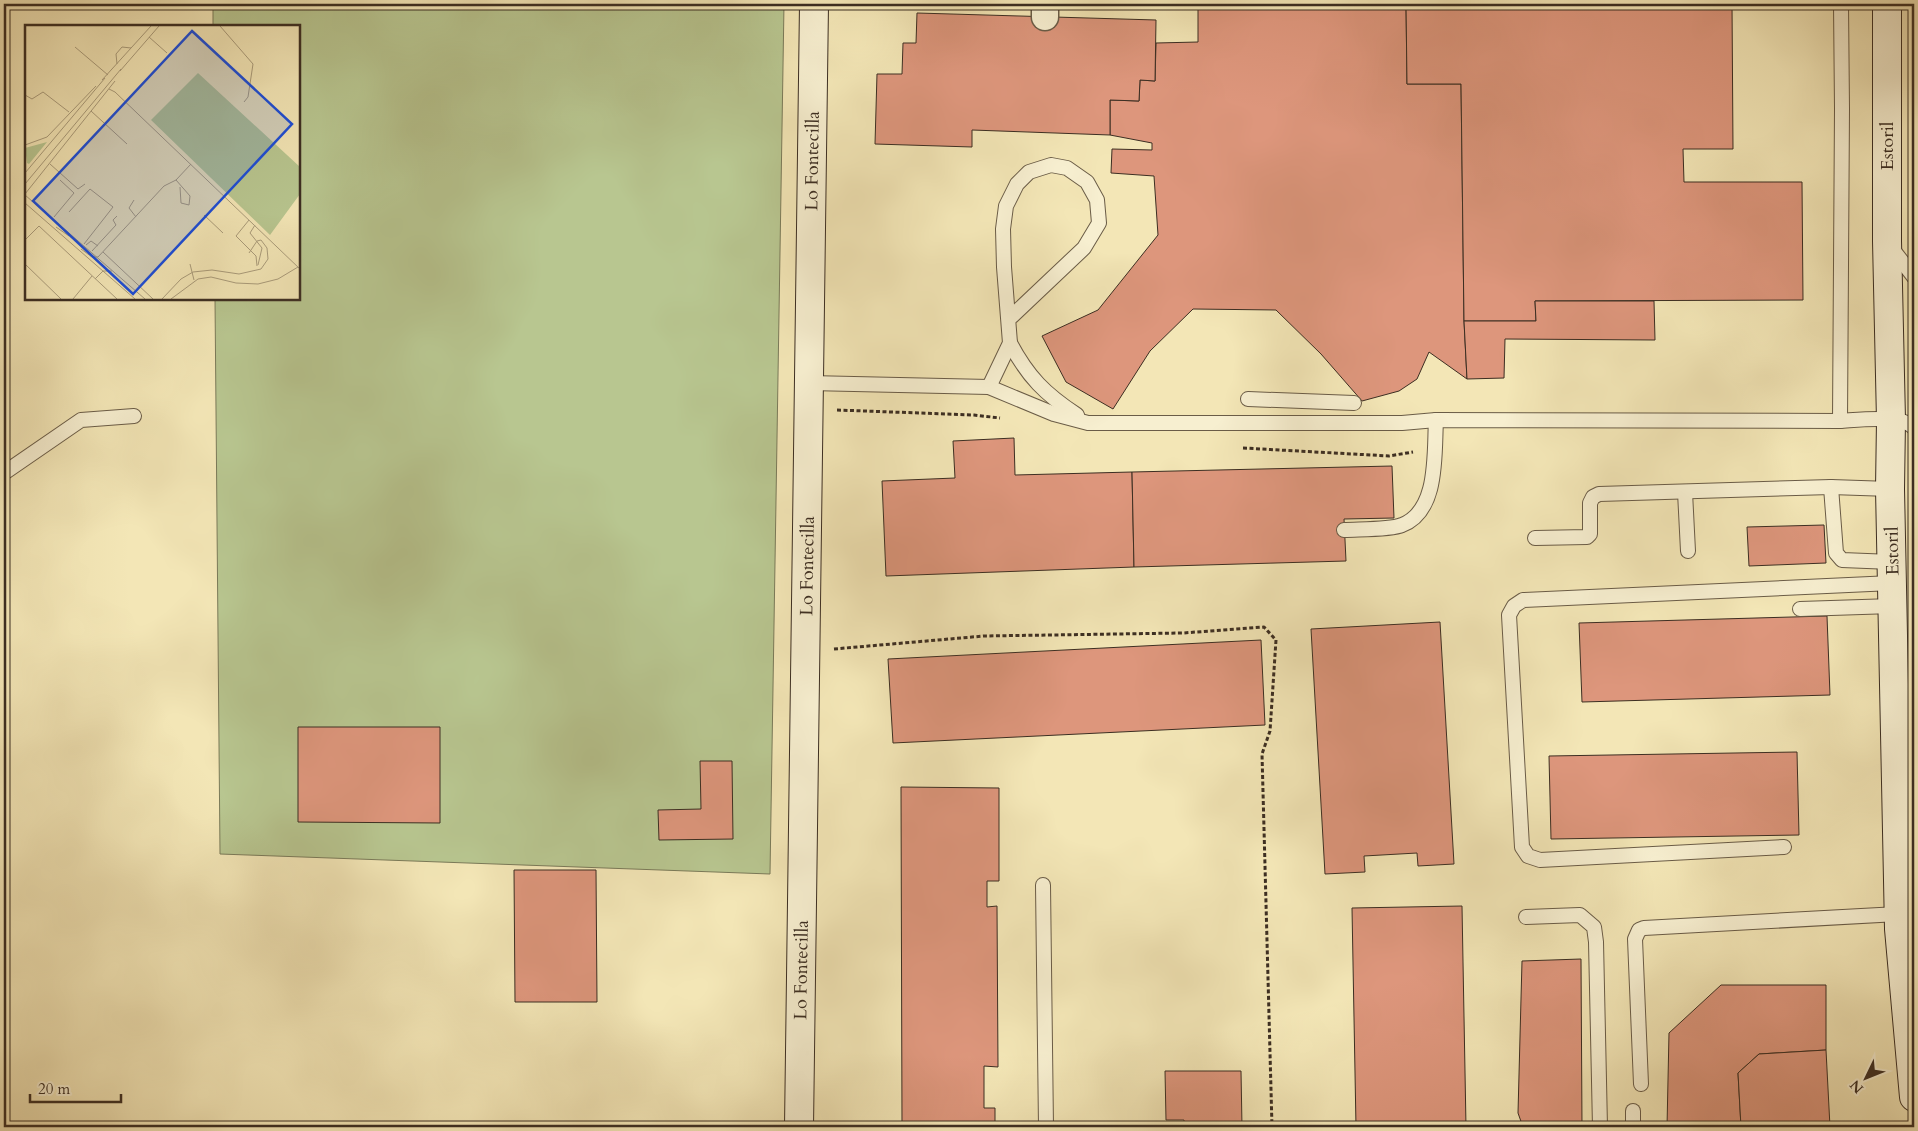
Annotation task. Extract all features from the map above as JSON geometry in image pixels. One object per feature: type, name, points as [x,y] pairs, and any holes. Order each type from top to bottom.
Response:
[{"type":"street","name":"Lo Fontecilla","points":[[799,1127],[814,4]]},
{"type":"street","name":"Estoril","points":[[1888,4],[1886,241],[1903,424],[1890,489],[1898,914],[1899,945],[1914,1097]]},
{"type":"lane","points":[[1840,4],[1842,119],[1840,421]]},
{"type":"lane","points":[[1009,319],[1084,248],[1099,223],[1097,200],[1087,182],[1067,168],[1051,165],[1029,172],[1017,184],[1006,206],[1003,229],[1004,267],[1010,342],[1022,365],[1035,381],[1054,400],[1088,423]]},
{"type":"lane","points":[[1886,241],[1914,277]]},
{"type":"lane","points":[[989,387],[1010,342]]},
{"type":"lane","points":[[809,383],[989,387],[1054,414],[1088,423],[1402,424],[1436,420],[1840,421],[1903,424]]},
{"type":"lane","points":[[1248,399],[1354,403]]},
{"type":"lane","points":[[4,473],[81,420],[134,416]]},
{"type":"lane","points":[[1344,530],[1401,526],[1412,520],[1423,510],[1432,483],[1436,420]]},
{"type":"lane","points":[[1535,538],[1587,537],[1590,534],[1590,502],[1593,496],[1599,494],[1830,487],[1890,489]]},
{"type":"lane","points":[[1830,487],[1836,553],[1838,557],[1892,584]]},
{"type":"lane","points":[[1685,492],[1688,551]]},
{"type":"lane","points":[[1800,609],[1892,584]]},
{"type":"lane","points":[[1784,848],[1540,860],[1528,856],[1522,847],[1509,615],[1514,606],[1523,600],[1892,584]]},
{"type":"lane","points":[[1043,886],[1046,1127]]},
{"type":"lane","points":[[1641,1084],[1635,939],[1639,930],[1644,928],[1898,914]]},
{"type":"lane","points":[[1526,916],[1580,915],[1594,927],[1596,942],[1600,1127]]},
{"type":"lane","points":[[1633,1111],[1633,1127]]},
{"type":"path","points":[[806,651],[984,636],[1183,632],[1264,627],[1276,640],[1270,731],[1262,754],[1272,1127]]},
{"type":"green space","points":[[213,4],[784,4],[770,874],[220,854],[215,300],[300,300],[300,25],[213,25]]},
{"type":"building","points":[[1198,4],[1406,4],[1407,84],[1461,84],[1464,321],[1467,379],[1429,352],[1417,379],[1399,391],[1362,401],[1321,354],[1276,310],[1193,309],[1150,351],[1113,409],[1066,382],[1042,336],[1098,310],[1158,235],[1154,176],[1111,173],[1112,149],[1152,150],[1152,143],[1110,135],[1110,100],[1139,101],[1140,80],[1155,81],[1156,43],[1198,42]]},
{"type":"building","points":[[1406,4],[1732,4],[1733,149],[1683,149],[1684,182],[1802,182],[1803,300],[1535,301],[1536,321],[1464,321],[1461,84],[1407,84]]},
{"type":"building","points":[[917,13],[1156,20],[1155,81],[1140,80],[1139,101],[1110,100],[1110,135],[972,130],[972,147],[875,144],[877,74],[902,74],[903,43],[916,43]]},
{"type":"building","points":[[1535,301],[1654,301],[1655,340],[1505,339],[1504,378],[1467,379],[1464,321],[1536,321]]},
{"type":"building","points":[[1014,438],[1015,475],[1132,472],[1134,567],[886,576],[882,481],[955,478],[953,441]]},
{"type":"building","points":[[1392,466],[1394,518],[1344,519],[1346,561],[1134,567],[1132,472]]},
{"type":"building","points":[[1824,525],[1826,563],[1749,566],[1747,527]]},
{"type":"building","points":[[1827,616],[1830,695],[1582,702],[1579,623]]},
{"type":"building","points":[[1440,622],[1454,864],[1418,866],[1417,853],[1364,856],[1365,872],[1325,874],[1311,629]]},
{"type":"building","points":[[1261,640],[1265,725],[893,743],[888,659]]},
{"type":"building","points":[[298,727],[440,727],[440,823],[298,822]]},
{"type":"building","points":[[1797,752],[1799,835],[1551,839],[1549,756]]},
{"type":"building","points":[[700,761],[732,761],[733,839],[659,840],[658,810],[701,809]]},
{"type":"building","points":[[901,787],[999,788],[999,881],[987,881],[987,907],[997,906],[998,1067],[984,1066],[984,1108],[995,1108],[995,1127],[902,1127]]},
{"type":"building","points":[[514,870],[596,870],[597,1002],[515,1002]]},
{"type":"building","points":[[1462,906],[1466,1127],[1356,1127],[1352,908]]},
{"type":"building","points":[[1581,959],[1582,1127],[1523,1127],[1518,1113],[1522,961]]},
{"type":"building","points":[[1721,985],[1826,985],[1826,1050],[1759,1054],[1738,1073],[1741,1127],[1667,1127],[1669,1033]]},
{"type":"building","points":[[1826,1050],[1830,1127],[1741,1127],[1738,1073],[1759,1054]]},
{"type":"building","points":[[1165,1071],[1241,1071],[1242,1127],[1184,1127],[1184,1120],[1166,1120]]}]
